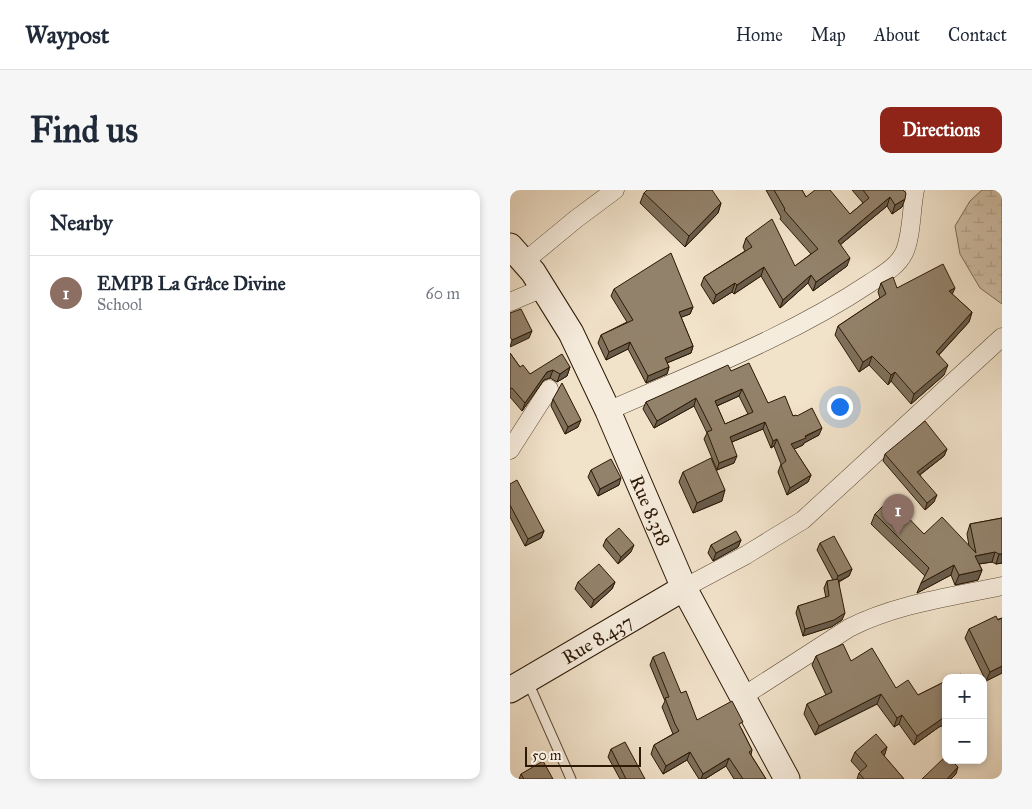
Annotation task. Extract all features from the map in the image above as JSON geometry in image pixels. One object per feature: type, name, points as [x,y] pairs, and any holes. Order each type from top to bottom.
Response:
[{"type":"main road","name":"Rue 8.318","points":[[517,254],[533,272],[571,333],[608,411],[684,588],[787,779]]},
{"type":"main road","name":"Rue 8.437","points":[[518,685],[684,588]]},
{"type":"street","points":[[517,254],[576,219],[615,190]]},
{"type":"street","points":[[608,411],[775,336],[849,297],[892,268],[904,254],[909,235],[915,190]]},
{"type":"street","points":[[510,302],[543,288]]},
{"type":"street","points":[[684,588],[746,555],[803,520],[1002,337]]},
{"type":"street","points":[[510,450],[549,389]]},
{"type":"street","points":[[742,697],[866,619],[916,604],[1002,586]]},
{"type":"lane","points":[[518,685],[571,779]]},
{"type":"green space","points":[[982,190],[1002,190],[1002,304],[980,288],[960,254],[955,226],[970,201]]},
{"type":"building","points":[[647,190],[712,190],[721,203],[689,236],[644,193]]},
{"type":"building","points":[[774,190],[802,190],[806,197],[815,190],[830,190],[850,214],[869,198],[863,190],[903,190],[906,193],[905,199],[895,205],[890,197],[838,241],[850,258],[816,282],[811,275],[783,300],[764,267],[737,285],[735,283],[716,295],[704,277],[752,247],[746,238],[772,219],[795,266],[818,249],[784,210]]},
{"type":"building","points":[[671,253],[693,307],[679,312],[693,346],[665,358],[669,367],[648,376],[630,342],[609,352],[601,335],[633,320],[614,289]]},
{"type":"building","points":[[943,264],[955,288],[949,291],[972,312],[936,352],[948,365],[914,394],[895,372],[891,375],[872,356],[863,362],[838,326],[886,294],[881,283],[893,277],[897,288]]},
{"type":"building","points":[[521,309],[532,331],[512,340],[510,337],[510,313]]},
{"type":"building","points":[[510,353],[520,367],[523,365],[530,374],[562,354],[570,367],[560,374],[553,370],[547,372],[525,403],[512,388],[510,389]]},
{"type":"building","points":[[749,363],[768,403],[785,396],[793,416],[797,416],[812,408],[822,428],[805,436],[806,438],[791,444],[811,475],[790,488],[781,465],[786,461],[777,439],[773,441],[765,422],[730,437],[737,456],[719,463],[707,432],[712,430],[696,398],[657,421],[646,402],[728,365],[731,371]],"holes":[[[742,389],[753,412],[725,424],[715,401]]]},
{"type":"building","points":[[562,383],[581,420],[568,427],[553,399]]},
{"type":"building","points":[[925,421],[947,449],[917,472],[937,495],[927,503],[885,454]]},
{"type":"building","points":[[711,458],[725,490],[697,503],[683,472]]},
{"type":"building","points":[[611,459],[621,478],[600,489],[591,470]]},
{"type":"building","points":[[517,480],[544,531],[528,539],[510,505],[510,484]]},
{"type":"building","points":[[890,499],[924,534],[942,517],[976,553],[970,524],[1002,518],[1002,554],[995,552],[975,556],[982,570],[959,575],[954,565],[921,583],[929,568],[875,514]]},
{"type":"building","points":[[619,528],[634,545],[621,557],[606,539]]},
{"type":"building","points":[[736,531],[741,540],[716,553],[711,545]]},
{"type":"building","points":[[834,536],[852,569],[838,576],[820,543]]},
{"type":"building","points":[[599,564],[615,582],[594,600],[578,582]]},
{"type":"building","points":[[838,579],[845,613],[834,620],[805,629],[798,606],[829,596],[827,581]]},
{"type":"building","points":[[996,616],[998,620],[1002,618],[1002,666],[990,672],[969,629]]},
{"type":"building","points":[[843,644],[851,661],[872,648],[896,688],[908,680],[918,695],[942,683],[942,719],[917,736],[902,715],[897,718],[881,694],[819,726],[807,704],[832,692],[816,656]]},
{"type":"building","points":[[664,652],[681,693],[686,691],[697,720],[732,701],[743,722],[739,724],[752,750],[749,752],[766,779],[743,779],[729,758],[703,774],[690,752],[666,766],[654,745],[679,731],[665,698],[669,697],[653,657]]},
{"type":"building","points":[[876,734],[887,747],[881,752],[904,779],[864,779],[859,773],[867,766],[855,752]]},
{"type":"building","points":[[625,742],[645,779],[626,779],[611,749]]},
{"type":"building","points":[[942,760],[942,764],[955,764],[958,767],[947,779],[922,779]]},
{"type":"building","points":[[543,761],[553,779],[524,779],[521,774]]},
{"type":"place","name":"EMPB La Grâce Divine","points":[[898,535]]}]
